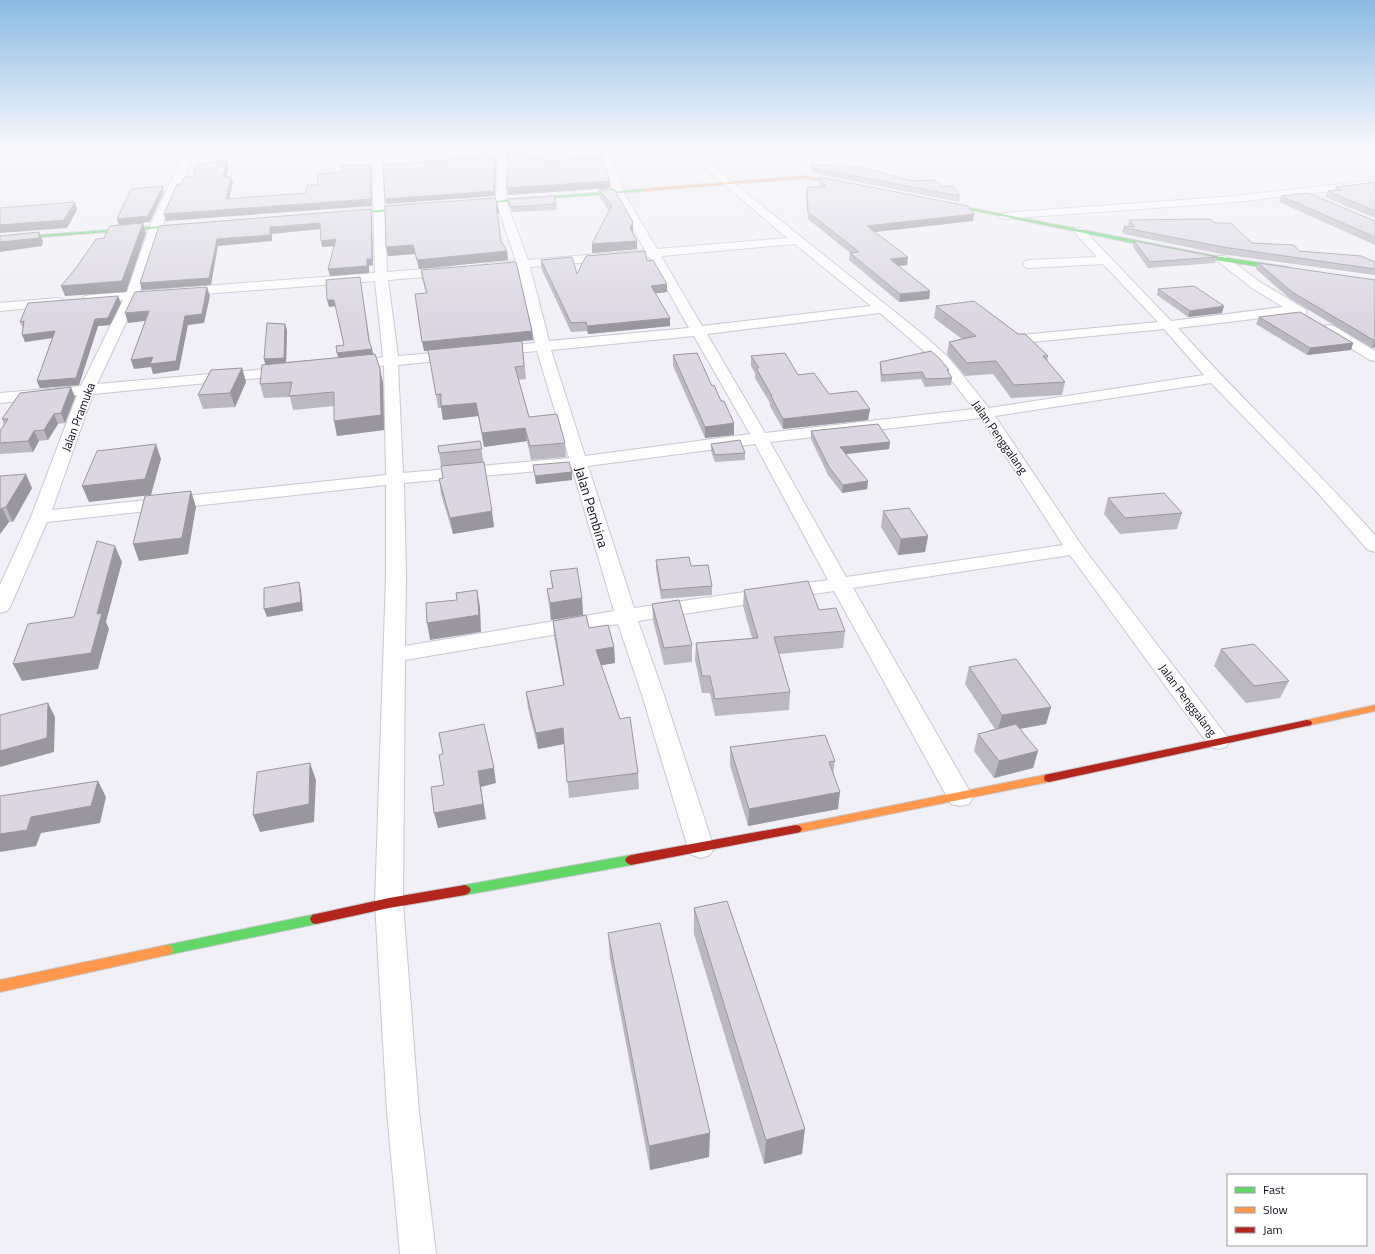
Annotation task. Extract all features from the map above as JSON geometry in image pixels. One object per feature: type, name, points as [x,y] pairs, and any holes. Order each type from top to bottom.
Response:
[{"type":"street","name":"Jalan Pramuka","points":[[0,607],[40,517],[87,390],[132,296],[155,228],[165,207]]},
{"type":"street","points":[[378,207],[381,277],[391,361],[395,479],[396,576],[389,903],[403,1112],[418,1254]]},
{"type":"street","name":"Jalan Pembina","points":[[503,207],[522,264],[543,346],[578,462],[701,848]]},
{"type":"street","points":[[627,207],[760,438],[960,797]]},
{"type":"street","name":"Jalan Penggalang","points":[[757,207],[944,361],[985,413],[1075,548],[1218,741]]},
{"type":"street","points":[[958,207],[1221,259],[1300,270]]},
{"type":"street","points":[[1004,216],[1142,207]]},
{"type":"street","points":[[333,215],[424,208]]},
{"type":"street","points":[[0,239],[194,225]]},
{"type":"street","points":[[1078,230],[1168,325],[1214,378],[1323,488],[1375,546]]},
{"type":"street","points":[[475,268],[799,240]]},
{"type":"street","points":[[1221,259],[1256,285],[1296,310],[1373,354]]},
{"type":"street","points":[[1029,264],[1108,260]]},
{"type":"street","points":[[0,307],[460,270]]},
{"type":"street","points":[[360,364],[698,331],[882,309]]},
{"type":"street","points":[[1021,340],[1296,310]]},
{"type":"street","points":[[0,398],[305,369]]},
{"type":"street","points":[[40,517],[395,479],[578,462],[760,438],[985,413],[1214,378]]},
{"type":"street","points":[[394,655],[626,616],[1075,548]]},
{"type":"street","points":[[0,986],[389,903],[701,848],[960,797],[1375,708]]},
{"type":"building","points":[[72,207],[64,220],[0,225],[0,208]]},
{"type":"building","points":[[123,207],[153,207],[148,216],[117,219]]},
{"type":"building","points":[[167,207],[267,207],[164,214]]},
{"type":"building","points":[[385,207],[496,207],[501,241],[507,251],[417,260],[413,245],[386,247]]},
{"type":"building","points":[[611,207],[624,207],[633,222],[630,228],[637,241],[592,244]]},
{"type":"building","points":[[808,207],[968,207],[974,214],[867,226],[908,257],[890,259],[930,291],[900,294],[850,253],[859,252],[808,212]]},
{"type":"building","points":[[1305,207],[1340,207],[1375,221],[1375,237]]},
{"type":"building","points":[[1364,207],[1375,207],[1375,211]]},
{"type":"building","points":[[371,209],[372,259],[367,259],[367,266],[328,269],[336,239],[321,241],[320,223],[270,227],[270,235],[217,239],[209,278],[140,283],[159,226]]},
{"type":"building","points":[[1210,219],[1215,223],[1231,223],[1252,243],[1294,245],[1299,251],[1361,256],[1375,262],[1375,269],[1223,247],[1125,228],[1124,226],[1135,227],[1129,220]]},
{"type":"building","points":[[143,223],[122,281],[61,286],[76,268],[96,239],[104,238],[110,226]]},
{"type":"building","points":[[39,232],[39,238],[0,242],[0,236]]},
{"type":"building","points":[[1134,241],[1217,257],[1150,262]]},
{"type":"building","points":[[645,251],[647,261],[653,260],[667,284],[651,286],[670,318],[587,326],[586,322],[571,323],[541,260],[572,257],[577,274],[586,256]]},
{"type":"building","points":[[516,262],[532,331],[422,342],[415,294],[427,293],[421,270]]},
{"type":"building","points":[[1258,263],[1375,280],[1375,341],[1292,292]]},
{"type":"building","points":[[360,277],[369,341],[372,349],[337,353],[336,346],[344,345],[334,300],[327,300],[326,280]]},
{"type":"building","points":[[1194,286],[1224,306],[1190,311],[1158,289]]},
{"type":"building","points":[[207,287],[202,314],[185,316],[176,361],[150,364],[153,357],[131,360],[149,311],[125,313],[135,292]]},
{"type":"building","points":[[118,296],[108,318],[95,319],[76,378],[37,381],[55,331],[22,335],[24,321],[20,322],[28,303]]},
{"type":"building","points":[[974,301],[1018,334],[1025,334],[1048,356],[1043,356],[1065,382],[1014,385],[996,361],[967,363],[949,342],[976,336],[936,306]]},
{"type":"building","points":[[1300,312],[1353,343],[1310,348],[1259,317]]},
{"type":"building","points":[[267,323],[285,324],[284,358],[264,359]]},
{"type":"building","points":[[522,341],[524,366],[515,367],[529,417],[557,414],[565,443],[530,446],[525,428],[482,433],[476,403],[441,406],[441,394],[436,395],[428,350]]},
{"type":"building","points":[[931,351],[949,370],[947,370],[952,378],[926,379],[922,372],[882,375],[880,362]]},
{"type":"building","points":[[697,353],[712,386],[714,385],[721,401],[724,401],[734,423],[705,427],[673,355]]},
{"type":"building","points":[[785,353],[798,375],[814,373],[829,394],[857,391],[870,409],[783,419],[756,368],[759,368],[751,356]]},
{"type":"building","points":[[375,354],[380,369],[381,415],[334,421],[334,392],[289,396],[292,382],[260,384],[262,365]]},
{"type":"building","points":[[242,368],[230,393],[198,395],[211,370]]},
{"type":"building","points":[[71,387],[61,413],[54,414],[44,430],[34,431],[28,441],[0,443],[0,431],[8,419],[2,419],[20,393]]},
{"type":"building","points":[[878,424],[890,442],[840,447],[868,481],[843,485],[829,467],[811,431]]},
{"type":"building","points":[[740,440],[745,453],[715,455],[711,444]]},
{"type":"building","points":[[480,441],[482,449],[439,453],[438,446]]},
{"type":"building","points":[[156,444],[145,479],[82,486],[97,451]]},
{"type":"building","points":[[484,462],[492,511],[450,518],[439,479],[443,478],[441,466]]},
{"type":"building","points":[[569,462],[572,472],[535,476],[533,465]]},
{"type":"building","points":[[26,474],[6,507],[0,510],[0,476]]},
{"type":"building","points":[[191,491],[182,538],[133,544],[145,496]]},
{"type":"building","points":[[1164,493],[1182,513],[1125,518],[1108,498]]},
{"type":"building","points":[[909,508],[928,536],[901,539],[883,511]]},
{"type":"building","points":[[97,541],[115,546],[97,614],[102,613],[91,653],[13,664],[28,624],[74,617]]},
{"type":"building","points":[[689,557],[691,566],[708,565],[712,586],[661,590],[656,560]]},
{"type":"building","points":[[577,568],[582,598],[550,603],[547,589],[553,588],[550,571]]},
{"type":"building","points":[[808,581],[819,610],[836,608],[845,631],[774,637],[790,692],[715,699],[710,676],[702,676],[696,643],[758,638],[744,590]]},
{"type":"building","points":[[299,582],[301,602],[264,609],[264,588]]},
{"type":"building","points":[[477,590],[479,615],[427,623],[426,603],[457,600],[456,593]]},
{"type":"building","points":[[679,600],[692,645],[664,648],[652,604]]},
{"type":"building","points":[[586,615],[589,628],[608,625],[614,647],[596,650],[620,719],[630,717],[638,773],[567,782],[563,728],[536,733],[526,692],[564,685],[553,621]]},
{"type":"building","points":[[1254,644],[1289,681],[1254,686],[1221,649]]},
{"type":"building","points":[[1016,659],[1051,707],[1002,715],[969,667]]},
{"type":"building","points":[[48,703],[47,738],[0,751],[0,715]]},
{"type":"building","points":[[484,724],[494,768],[478,771],[483,804],[434,813],[431,787],[444,785],[439,755],[443,754],[439,733]]},
{"type":"building","points":[[1016,724],[1038,751],[999,761],[978,734]]},
{"type":"building","points":[[825,735],[835,761],[829,762],[840,792],[749,809],[730,747]]},
{"type":"building","points":[[310,763],[309,804],[253,815],[257,772]]},
{"type":"building","points":[[98,781],[91,806],[31,817],[27,830],[0,834],[0,796]]},
{"type":"building","points":[[727,901],[805,1129],[766,1140],[694,908]]},
{"type":"building","points":[[660,923],[710,1133],[649,1146],[608,933]]},
{"type":"traffic: fast","points":[[960,207],[1221,259],[1288,269]]},
{"type":"traffic: fast","points":[[342,214],[414,208]]},
{"type":"traffic: fast","points":[[0,239],[188,225]]},
{"type":"traffic: fast","points":[[465,890],[631,860]]},
{"type":"traffic: fast","points":[[167,950],[316,919]]},
{"type":"traffic: slow","points":[[1307,723],[1375,708]]},
{"type":"traffic: slow","points":[[796,829],[1049,778]]},
{"type":"traffic: slow","points":[[0,986],[167,950]]},
{"type":"traffic: jam","points":[[1049,778],[1307,723]]},
{"type":"traffic: jam","points":[[631,860],[796,829]]},
{"type":"traffic: jam","points":[[316,919],[389,903],[465,890]]}]
